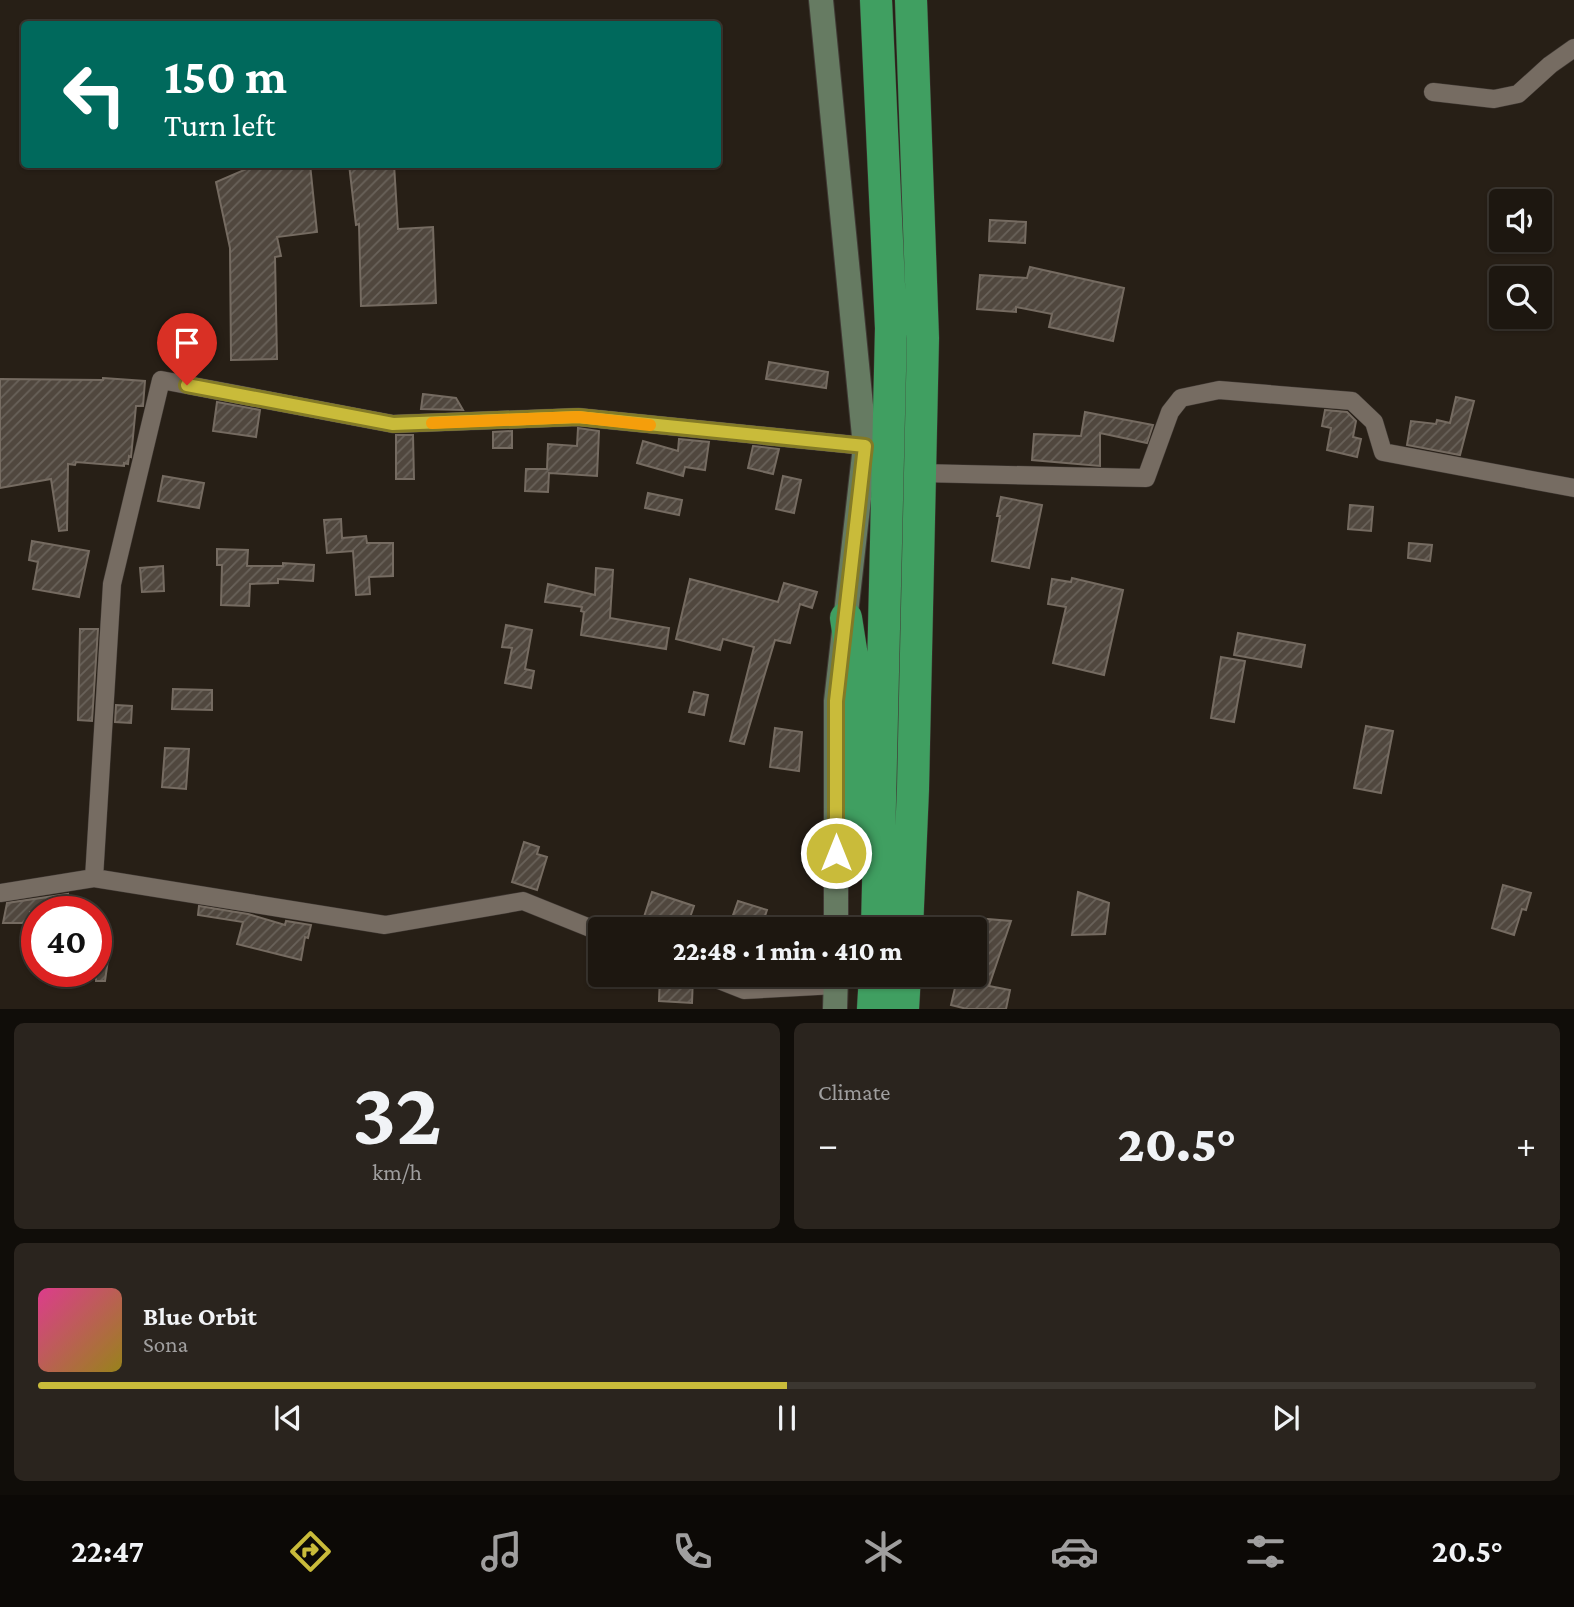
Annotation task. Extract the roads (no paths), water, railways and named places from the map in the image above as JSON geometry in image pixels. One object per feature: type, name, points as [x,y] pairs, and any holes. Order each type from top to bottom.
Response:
[{"type":"highway","points":[[876,0],[891,328],[877,917]]},
{"type":"highway","points":[[908,917],[923,338],[912,0]]},
{"type":"highway","points":[[846,618],[856,682],[860,825],[876,917]]},
{"type":"highway","points":[[873,1009],[874,987]]},
{"type":"highway","points":[[903,1009],[904,987]]},
{"type":"street","points":[[821,0],[865,446],[836,701],[836,917]]},
{"type":"street","points":[[1433,92],[1494,99],[1518,94],[1574,48]]},
{"type":"street","points":[[94,878],[112,584],[161,380],[393,424],[578,417],[865,446]]},
{"type":"street","points":[[920,473],[1146,478],[1170,412],[1181,398],[1219,390],[1352,401],[1374,422],[1383,452],[1574,488]]},
{"type":"street","points":[[0,893],[94,878],[385,925],[523,901],[588,927]]},
{"type":"street","points":[[736,987],[744,990],[835,989]]}]
